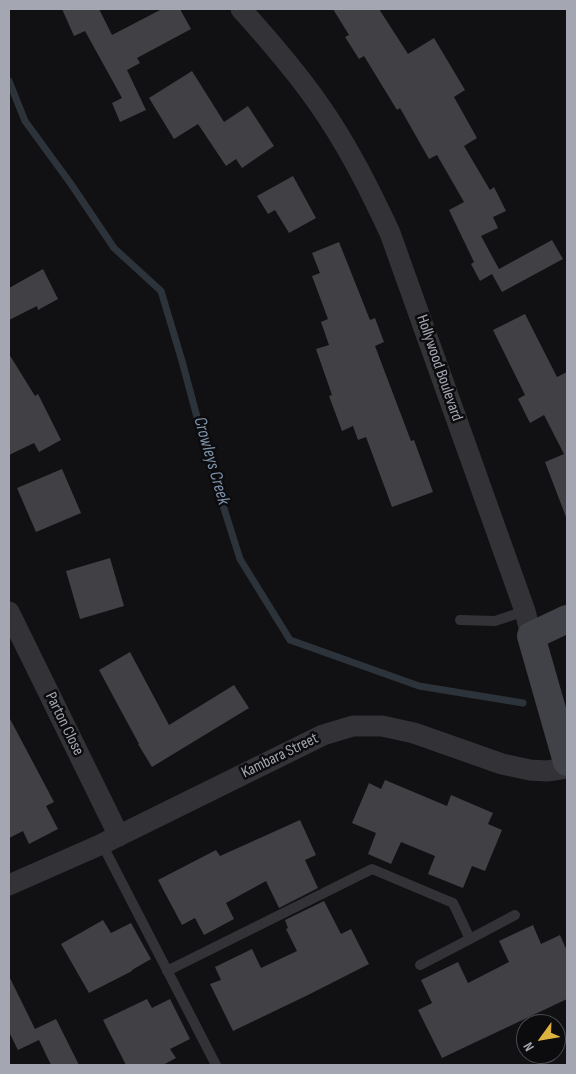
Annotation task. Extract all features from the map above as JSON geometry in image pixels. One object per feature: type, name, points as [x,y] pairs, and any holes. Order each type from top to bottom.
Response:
[{"type":"street","name":"Hollywood Boulevard","points":[[241,9],[278,51],[318,102],[367,184],[390,233],[528,624],[567,762]]},
{"type":"street","name":"Parton Close","points":[[9,612],[110,840]]},
{"type":"street","points":[[528,624],[567,618]]},
{"type":"street","name":"Kambara Street","points":[[9,885],[110,840],[323,734],[353,726],[382,726],[414,733],[502,764],[530,770],[547,771],[567,768]]},
{"type":"lane","points":[[460,620],[528,624]]},
{"type":"lane","points":[[110,840],[167,970],[216,1065]]},
{"type":"lane","points":[[167,970],[372,869],[453,903],[470,939]]},
{"type":"lane","points":[[420,965],[515,915]]},
{"type":"building","points":[[62,9],[99,9],[112,35],[162,9],[180,9],[191,29],[137,58],[140,63],[127,70],[146,110],[120,122],[112,103],[122,98],[85,31],[74,36]]},
{"type":"building","points":[[333,9],[379,9],[408,54],[434,38],[465,90],[454,97],[477,138],[464,146],[490,190],[494,187],[506,211],[493,217],[498,228],[481,236],[499,269],[552,240],[563,259],[502,292],[492,274],[480,281],[471,264],[474,262],[449,210],[464,202],[437,155],[429,159],[400,108],[397,110],[364,56],[359,59],[345,37],[349,35]]},
{"type":"building","points":[[192,71],[224,122],[248,106],[274,146],[242,168],[236,159],[226,166],[198,124],[174,139],[149,98]]},
{"type":"building","points":[[293,176],[316,218],[289,233],[275,210],[268,214],[257,196]]},
{"type":"building","points":[[339,242],[370,320],[375,318],[384,342],[375,346],[411,441],[414,440],[433,492],[392,507],[366,437],[358,440],[353,426],[342,431],[329,396],[332,395],[316,349],[329,345],[321,322],[328,319],[312,276],[320,273],[312,253]]},
{"type":"building","points":[[43,269],[58,299],[38,310],[37,306],[9,320],[9,288]]},
{"type":"building","points":[[525,314],[557,377],[567,372],[566,517],[545,462],[564,454],[544,415],[530,423],[518,399],[525,395],[493,330]]},
{"type":"building","points":[[9,354],[35,396],[38,394],[61,440],[39,452],[34,443],[9,455]]},
{"type":"building","points":[[62,469],[81,513],[36,532],[17,488]]},
{"type":"building","points":[[110,558],[124,606],[80,619],[66,571]]},
{"type":"building","points":[[130,652],[169,725],[234,685],[249,708],[152,767],[99,670]]},
{"type":"building","points":[[9,717],[54,802],[46,806],[58,829],[29,844],[23,831],[9,838]]},
{"type":"building","points":[[385,780],[447,806],[451,795],[493,813],[488,824],[502,830],[485,871],[472,866],[463,888],[428,874],[435,856],[401,842],[391,864],[368,854],[376,833],[352,823],[369,783],[381,789]]},
{"type":"building","points":[[300,820],[316,855],[305,860],[318,888],[279,908],[266,881],[226,903],[234,919],[204,935],[195,918],[182,925],[158,880],[216,850],[220,856]]},
{"type":"building","points":[[324,901],[341,934],[351,929],[369,964],[233,1031],[210,984],[221,980],[215,967],[252,949],[261,968],[297,951],[286,929],[288,928],[285,920]]},
{"type":"building","points":[[103,920],[111,933],[131,923],[151,959],[89,993],[61,944]]},
{"type":"building","points":[[533,925],[541,944],[560,935],[567,951],[567,999],[535,1014],[516,1014],[516,1023],[442,1058],[418,1010],[432,1003],[421,980],[458,962],[468,983],[509,962],[499,941]]},
{"type":"building","points":[[9,976],[35,1029],[56,1019],[79,1065],[51,1065],[39,1040],[18,1050],[9,1032]]},
{"type":"building","points":[[147,999],[152,1008],[170,999],[190,1039],[170,1049],[176,1058],[163,1065],[126,1065],[103,1020]]},
{"type":"waterway","name":"Crowleys Creek","points":[[9,81],[25,121],[71,184],[114,248],[161,291],[208,458],[240,559],[290,640],[419,686],[523,703]]}]
